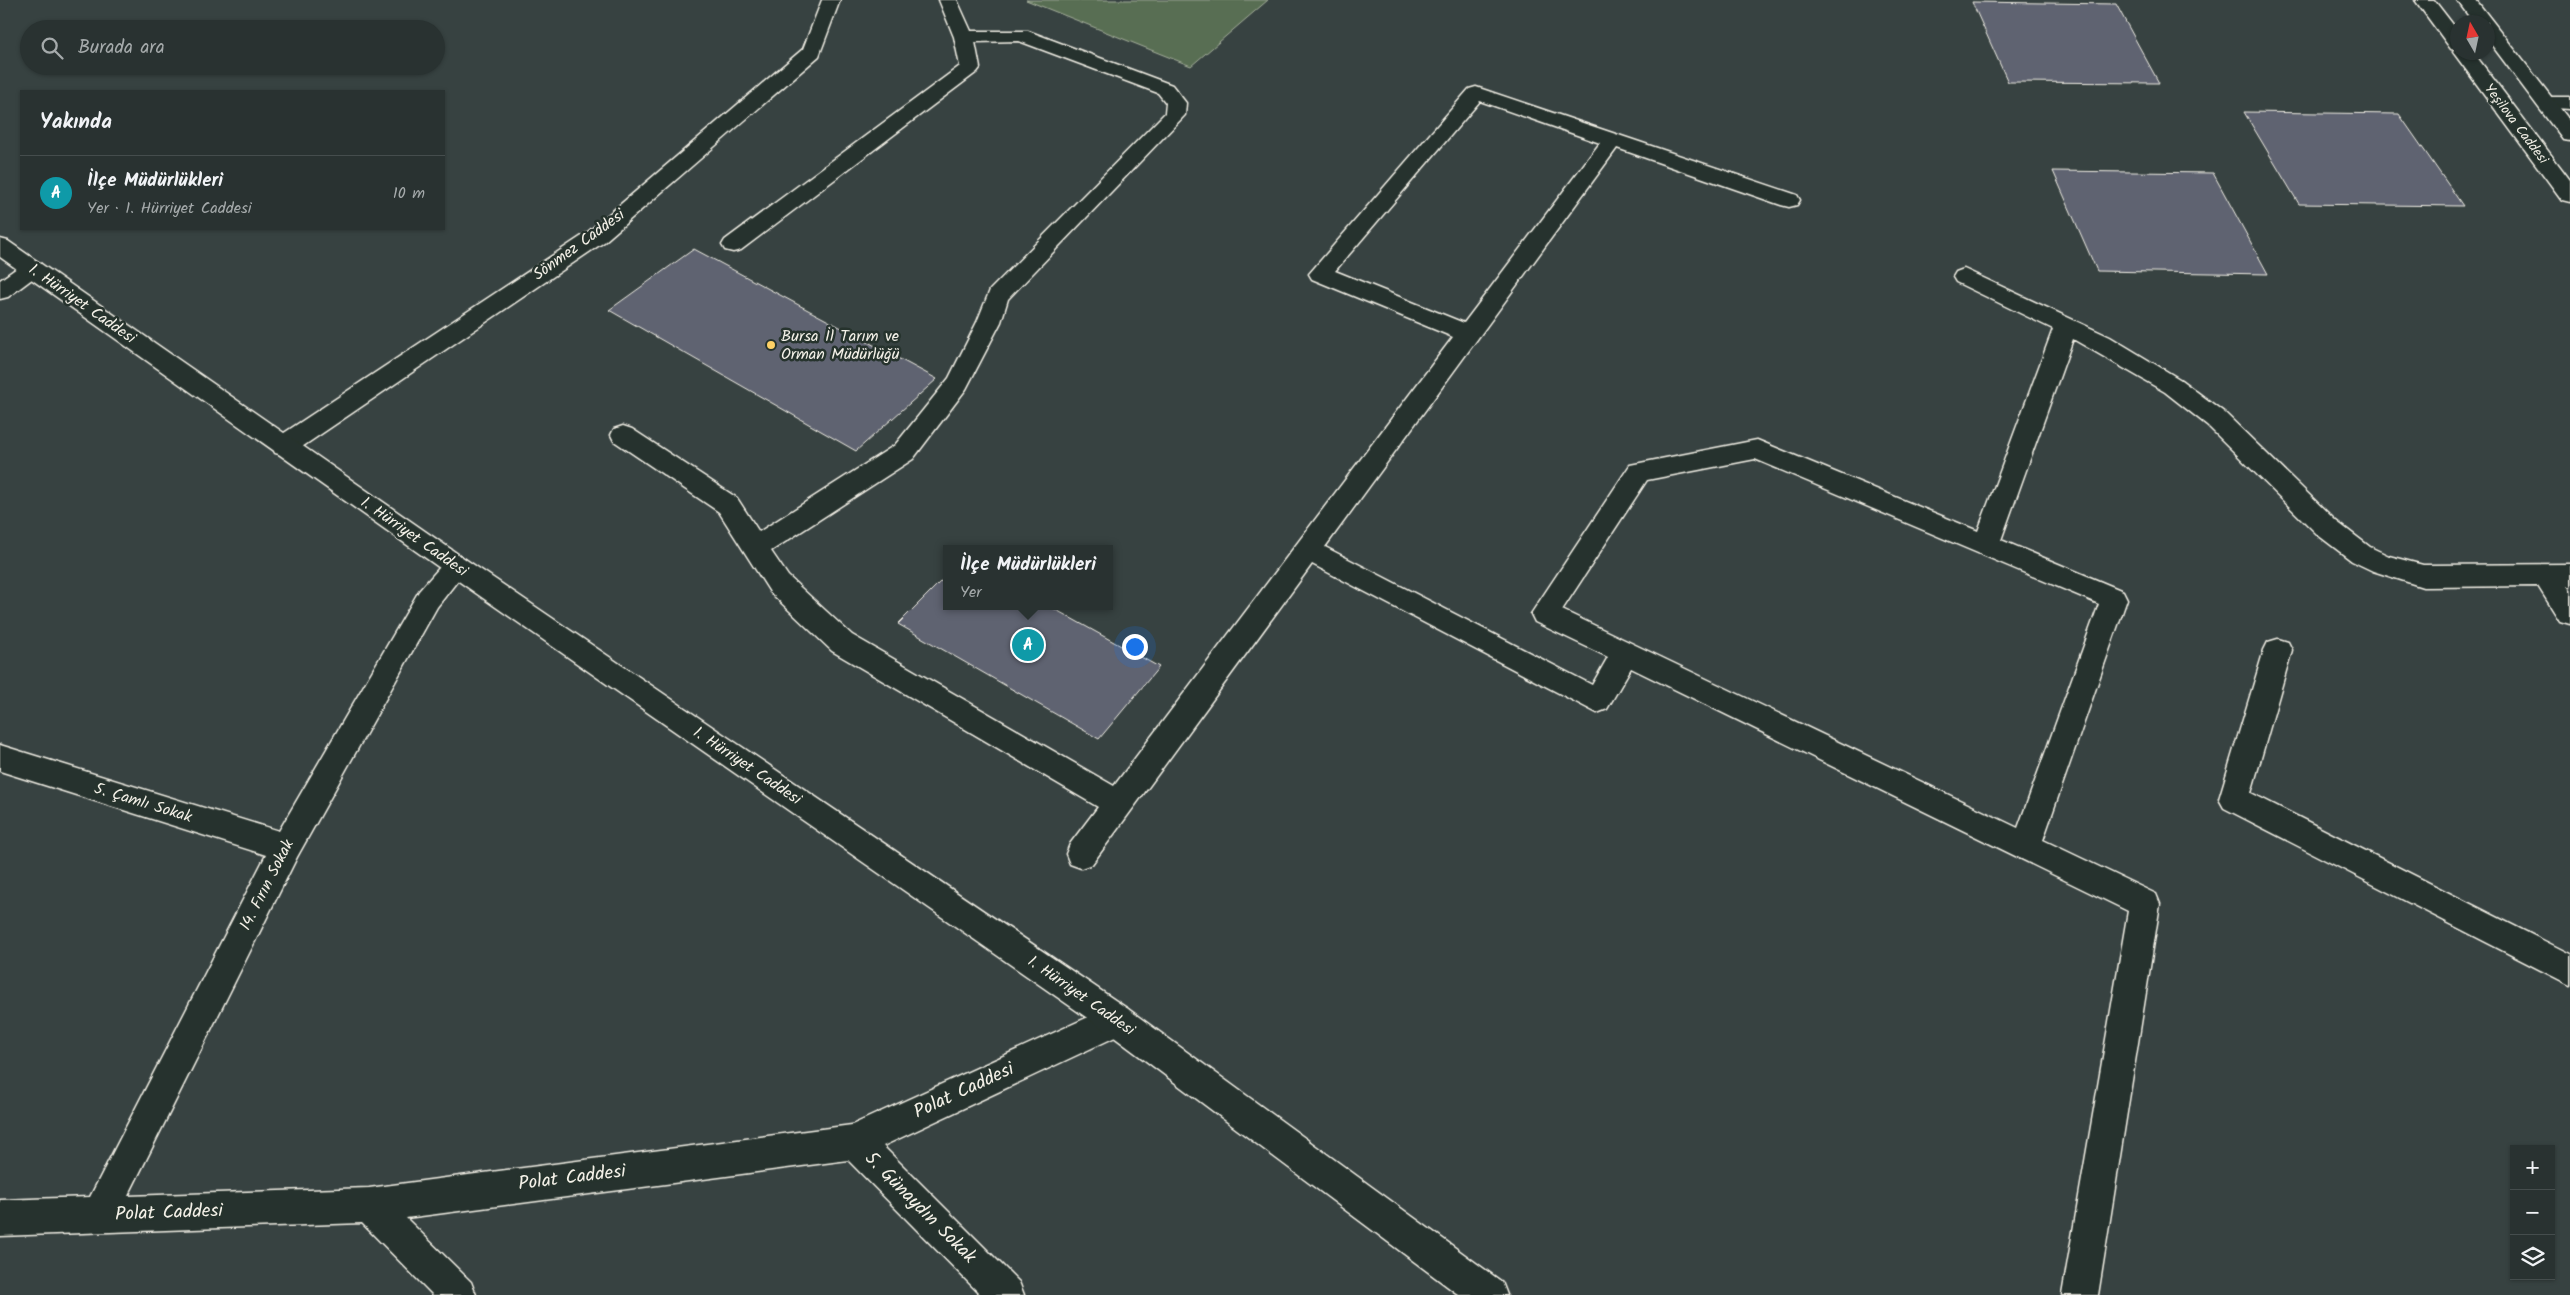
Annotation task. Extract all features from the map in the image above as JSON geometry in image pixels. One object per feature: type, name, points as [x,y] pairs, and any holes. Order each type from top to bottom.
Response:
[{"type":"main road","name":"Sönmez Caddesi","points":[[284,446],[596,237],[812,52],[831,0]]},
{"type":"main road","points":[[733,245],[970,68],[964,37],[948,0]]},
{"type":"main road","points":[[2424,0],[2450,34]]},
{"type":"main road","points":[[2466,0],[2478,15]]},
{"type":"main road","points":[[755,548],[904,452],[958,383],[988,322],[998,296],[1175,115],[1176,103],[1165,89],[1021,35],[964,37]]},
{"type":"main road","points":[[2495,37],[2570,135]]},
{"type":"main road","name":"Yeşilova Caddesi","points":[[2469,60],[2570,195]]},
{"type":"main road","points":[[1468,334],[1320,274],[1476,93],[1789,200]]},
{"type":"main road","points":[[2546,103],[2570,103]]},
{"type":"main road","points":[[1082,854],[1613,140]]},
{"type":"main road","name":"1. Hürriyet Caddesi","points":[[0,246],[456,566],[1117,1020],[1489,1295]]},
{"type":"main road","points":[[0,292],[32,268]]},
{"type":"main road","points":[[1964,277],[2138,363],[2209,414],[2257,457],[2327,528],[2361,554],[2382,564],[2423,576],[2558,576],[2570,613]]},
{"type":"main road","points":[[1986,545],[2066,326]]},
{"type":"main road","points":[[624,435],[728,505],[779,584],[842,642],[1119,804]]},
{"type":"main road","points":[[2026,847],[2114,599],[1758,449],[1639,472],[1545,614],[2026,847],[2145,904],[2080,1295]]},
{"type":"main road","points":[[1308,550],[1597,701],[1625,653]]},
{"type":"main road","name":"14. Fırın Sokak","points":[[100,1216],[286,847],[428,599],[456,566]]},
{"type":"main road","points":[[2278,650],[2234,799],[2570,970]]},
{"type":"main road","name":"5. Çamlı Sokak","points":[[0,758],[286,847]]},
{"type":"main road","name":"Polat Caddesi","points":[[0,1218],[100,1216],[369,1205],[854,1142],[1117,1020]]},
{"type":"main road","name":"5. Günaydın Sokak","points":[[854,1142],[1006,1295]]},
{"type":"main road","points":[[369,1205],[458,1295]]},
{"type":"green space","points":[[1026,0],[1268,0],[1191,66]]},
{"type":"building","points":[[1972,2],[2116,4],[2159,83],[2008,82]]},
{"type":"building","points":[[2244,112],[2399,114],[2463,206],[2299,204]]},
{"type":"building","points":[[2053,171],[2213,173],[2268,274],[2097,271]]},
{"type":"building","name":"Bursa İl Tarım ve Orman Müdürlüğü","points":[[694,249],[937,379],[856,451],[609,310]]},
{"type":"building","points":[[943,579],[943,610],[1056,610],[1159,667],[1099,739],[898,624]]},
{"type":"place","name":"Bursa İl Tarım ve Orman Müdürlüğü","points":[[771,345]]},
{"type":"place","name":"İlçe Müdürlükleri","points":[[1028,645]]}]
